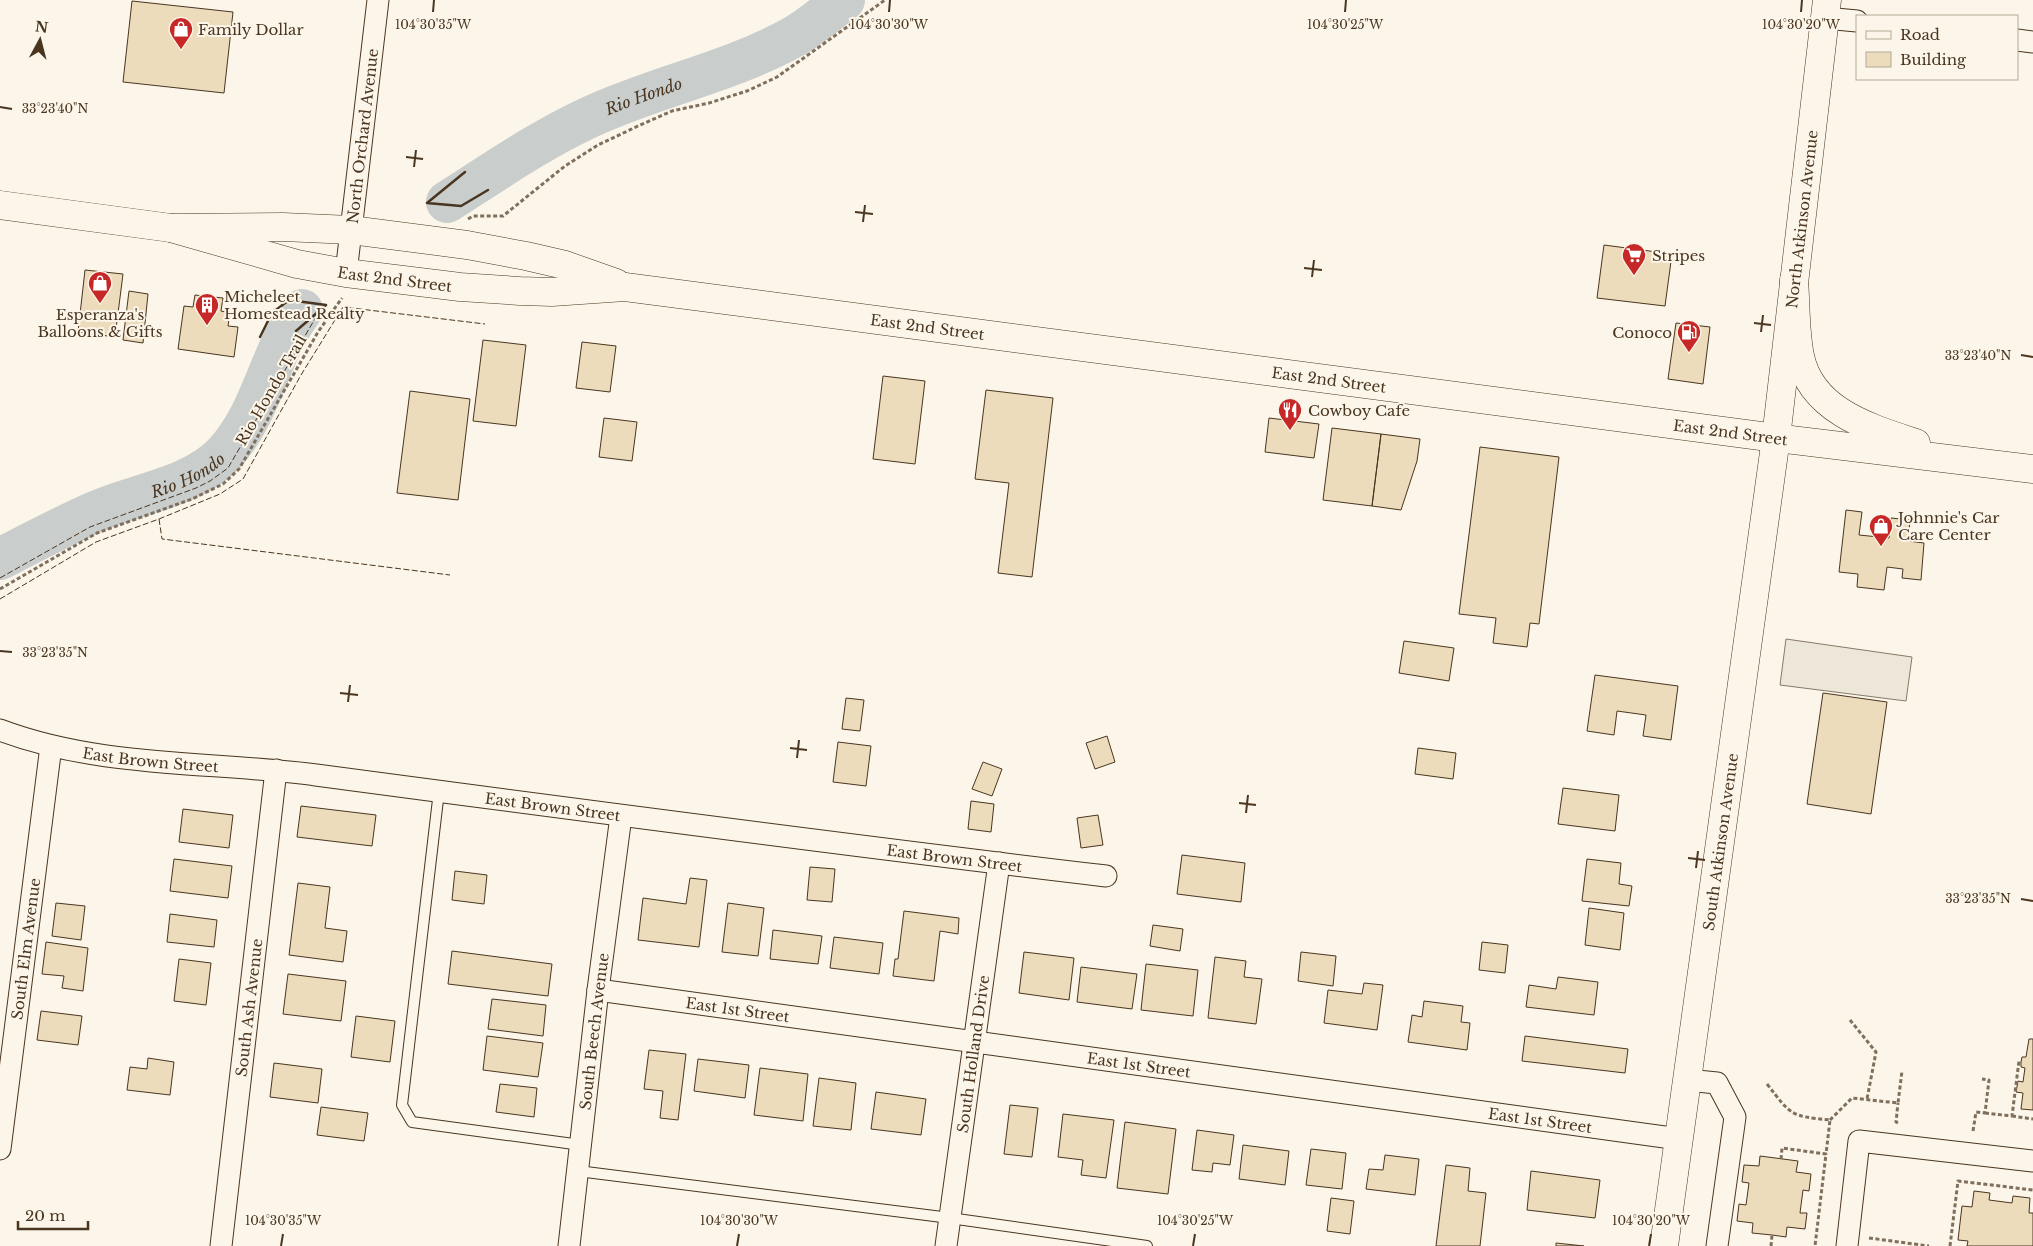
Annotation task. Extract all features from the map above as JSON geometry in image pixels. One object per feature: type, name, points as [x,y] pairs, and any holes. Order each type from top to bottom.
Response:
[{"type":"main road","name":"North Atkinson Avenue","points":[[1776,438],[1826,9]]},
{"type":"main road","name":"East 2nd Street","points":[[0,206],[171,228],[283,227],[351,230],[526,256],[565,265],[625,287]]},
{"type":"main road","name":"East 2nd Street","points":[[171,228],[280,260],[346,273],[460,287],[520,292],[625,287],[2033,470]]},
{"type":"main road","points":[[1794,280],[1800,357],[1810,383],[1829,405],[1875,429],[1977,463]]},
{"type":"main road","name":"South Atkinson Avenue","points":[[1664,1246],[1776,438]]},
{"type":"street","name":"North Orchard Avenue","points":[[346,273],[378,0]]},
{"type":"street","points":[[1826,9],[1856,22]]},
{"type":"street","points":[[2018,40],[2033,42]]},
{"type":"street","name":"East Brown Street","points":[[0,730],[51,746],[117,758],[276,770],[621,816],[1106,876]]},
{"type":"street","name":"South Elm Avenue","points":[[0,1149],[51,746]]},
{"type":"street","name":"South Ash Avenue","points":[[221,1246],[276,770]]},
{"type":"street","name":"South Beech Avenue","points":[[569,1246],[598,990],[621,816]]},
{"type":"street","name":"South Holland Drive","points":[[946,1246],[999,863]]},
{"type":"street","name":"East 1st Street","points":[[598,990],[1679,1139]]},
{"type":"street","points":[[1687,1080],[1718,1084],[1735,1117],[1717,1246]]},
{"type":"street","points":[[1848,1241],[1860,1141],[2033,1161]]},
{"type":"lane","points":[[439,792],[402,1105],[412,1122],[581,1146]]},
{"type":"lane","points":[[578,1170],[950,1218],[1147,1246]]},
{"type":"path","points":[[434,241],[473,216],[503,216],[565,166],[606,141],[672,111],[728,97],[778,77],[885,0]]},
{"type":"path","name":"Rio Hondo Trail","points":[[0,590],[97,533],[192,499],[223,484],[239,469],[318,332],[344,295],[374,276]]},
{"type":"path","points":[[1850,1020],[1876,1052],[1867,1100]]},
{"type":"path","points":[[2012,1116],[2019,1061],[2021,1062]]},
{"type":"path","points":[[1902,1071],[1896,1122],[1905,1123]]},
{"type":"path","points":[[1982,1079],[1989,1080],[1985,1113]]},
{"type":"path","points":[[1767,1084],[1787,1110],[1800,1117],[1830,1120]]},
{"type":"path","points":[[1815,1246],[1830,1120],[1852,1098],[1898,1103]]},
{"type":"path","points":[[1963,1131],[1973,1132],[1976,1112],[2033,1119]]},
{"type":"path","points":[[1781,1159],[1782,1148],[1826,1154]]},
{"type":"path","points":[[1950,1246],[1958,1181],[2033,1190]]},
{"type":"path","points":[[1771,1246],[1772,1235]]},
{"type":"path","points":[[1848,1241],[1929,1246]]},
{"type":"shaded area","points":[[1786,639],[1912,657],[1906,701],[1780,685]]},
{"type":"building","points":[[132,1],[233,12],[224,93],[123,82]]},
{"type":"building","name":"Stripes","points":[[1604,245],[1672,254],[1665,306],[1597,298]]},
{"type":"building","points":[[85,270],[123,274],[115,337],[78,332]]},
{"type":"building","points":[[129,291],[148,294],[143,343],[123,340]]},
{"type":"building","name":"Micheleet Homestead Realty","points":[[195,295],[223,298],[221,311],[230,313],[228,326],[238,327],[234,357],[178,349],[184,306],[193,307]]},
{"type":"building","name":"Conoco","points":[[1676,323],[1710,327],[1703,384],[1668,379]]},
{"type":"building","points":[[483,340],[526,345],[516,426],[473,421]]},
{"type":"building","points":[[582,342],[616,346],[610,392],[576,388]]},
{"type":"building","points":[[883,376],[925,381],[915,464],[873,459]]},
{"type":"building","points":[[986,390],[1053,398],[1032,577],[998,573],[1009,483],[975,479]]},
{"type":"building","points":[[410,391],[470,399],[458,500],[397,493]]},
{"type":"building","points":[[604,418],[637,422],[632,461],[599,457]]},
{"type":"building","points":[[1269,418],[1319,424],[1314,458],[1265,452]]},
{"type":"building","points":[[1332,428],[1381,434],[1372,506],[1323,500]]},
{"type":"building","points":[[1381,434],[1420,439],[1417,461],[1401,510],[1372,506]]},
{"type":"building","points":[[1480,447],[1559,457],[1539,624],[1530,623],[1527,647],[1493,643],[1496,618],[1459,614]]},
{"type":"building","points":[[1846,510],[1862,512],[1859,535],[1889,538],[1891,518],[1910,520],[1908,541],[1924,543],[1921,580],[1902,578],[1903,569],[1887,567],[1884,590],[1857,587],[1858,574],[1839,572]]},
{"type":"building","points":[[1404,641],[1454,648],[1449,681],[1399,673]]},
{"type":"building","points":[[1595,675],[1678,686],[1671,740],[1643,736],[1646,715],[1617,711],[1614,735],[1587,731]]},
{"type":"building","points":[[1823,693],[1887,702],[1871,814],[1807,804]]},
{"type":"building","points":[[846,698],[864,700],[860,731],[842,729]]},
{"type":"building","points":[[1107,736],[1115,762],[1095,769],[1086,743]]},
{"type":"building","points":[[838,742],[871,746],[866,786],[833,782]]},
{"type":"building","points":[[1418,748],[1456,753],[1453,779],[1415,774]]},
{"type":"building","points":[[983,762],[1002,769],[992,796],[972,789]]},
{"type":"building","points":[[1563,788],[1619,795],[1615,831],[1558,824]]},
{"type":"building","points":[[971,801],[994,804],[991,832],[968,829]]},
{"type":"building","points":[[301,806],[376,815],[372,846],[297,837]]},
{"type":"building","points":[[183,809],[233,815],[229,848],[179,842]]},
{"type":"building","points":[[1098,815],[1103,845],[1081,848],[1077,818]]},
{"type":"building","points":[[1182,855],[1245,863],[1241,902],[1177,894]]},
{"type":"building","points":[[174,859],[232,866],[228,898],[170,891]]},
{"type":"building","points":[[1587,859],[1621,863],[1619,884],[1632,886],[1629,906],[1582,901]]},
{"type":"building","points":[[810,867],[835,869],[832,902],[807,900]]},
{"type":"building","points":[[455,871],[487,875],[484,904],[452,900]]},
{"type":"building","points":[[690,878],[707,880],[699,947],[638,940],[643,898],[686,904]]},
{"type":"building","points":[[298,883],[330,887],[325,928],[347,931],[343,962],[289,955]]},
{"type":"building","points":[[56,903],[85,906],[81,940],[52,936]]},
{"type":"building","points":[[728,903],[764,908],[758,956],[722,952]]},
{"type":"building","points":[[1589,908],[1624,913],[1620,950],[1585,945]]},
{"type":"building","points":[[904,911],[959,918],[958,934],[940,931],[934,981],[893,976],[895,959],[898,959]]},
{"type":"building","points":[[170,914],[217,920],[214,947],[167,942]]},
{"type":"building","points":[[1153,925],[1183,929],[1180,951],[1150,946]]},
{"type":"building","points":[[773,930],[822,936],[818,964],[770,959]]},
{"type":"building","points":[[834,937],[883,943],[879,974],[830,968]]},
{"type":"building","points":[[46,942],[88,948],[83,991],[62,988],[64,976],[42,974]]},
{"type":"building","points":[[1482,942],[1508,945],[1505,973],[1479,970]]},
{"type":"building","points":[[452,951],[552,964],[548,996],[448,984]]},
{"type":"building","points":[[1024,952],[1074,958],[1069,1000],[1019,993]]},
{"type":"building","points":[[1301,952],[1336,956],[1333,986],[1298,981]]},
{"type":"building","points":[[1215,957],[1246,961],[1244,977],[1262,979],[1256,1024],[1208,1018]]},
{"type":"building","points":[[179,959],[211,963],[206,1005],[174,1001]]},
{"type":"building","points":[[1146,964],[1198,970],[1193,1016],[1141,1010]]},
{"type":"building","points":[[1081,967],[1137,974],[1132,1009],[1077,1002]]},
{"type":"building","points":[[288,974],[346,981],[341,1021],[283,1014]]},
{"type":"building","points":[[1558,977],[1598,982],[1594,1015],[1526,1007],[1529,985],[1556,989]]},
{"type":"building","points":[[1364,983],[1383,985],[1377,1030],[1324,1023],[1328,990],[1362,994]]},
{"type":"building","points":[[492,999],[546,1005],[543,1036],[488,1029]]},
{"type":"building","points":[[1424,1001],[1463,1006],[1461,1022],[1470,1023],[1467,1050],[1408,1042],[1412,1015],[1422,1017]]},
{"type":"building","points":[[41,1011],[82,1016],[78,1045],[37,1040]]},
{"type":"building","points":[[356,1016],[395,1021],[390,1062],[351,1057]]},
{"type":"building","points":[[487,1036],[543,1043],[538,1077],[483,1070]]},
{"type":"building","points":[[1525,1036],[1628,1049],[1625,1073],[1522,1061]]},
{"type":"building","points":[[2029,1039],[2033,1039],[2033,1110],[2021,1109],[2023,1093],[2016,1092],[2018,1081],[2023,1082],[2025,1068],[2021,1067],[2021,1062],[2022,1057],[2026,1057]]},
{"type":"building","points":[[649,1050],[686,1054],[678,1120],[660,1118],[663,1091],[644,1089]]},
{"type":"building","points":[[148,1058],[174,1062],[170,1095],[127,1090],[130,1067],[147,1069]]},
{"type":"building","points":[[698,1059],[749,1065],[745,1098],[694,1091]]},
{"type":"building","points":[[274,1063],[322,1069],[318,1103],[270,1097]]},
{"type":"building","points":[[760,1068],[808,1074],[803,1121],[754,1115]]},
{"type":"building","points":[[819,1078],[856,1083],[851,1130],[813,1126]]},
{"type":"building","points":[[500,1084],[537,1088],[534,1117],[496,1112]]},
{"type":"building","points":[[876,1092],[926,1099],[921,1135],[871,1129]]},
{"type":"building","points":[[1010,1105],[1038,1108],[1032,1157],[1004,1154]]},
{"type":"building","points":[[321,1107],[368,1113],[364,1141],[317,1135]]},
{"type":"building","points":[[1063,1114],[1114,1120],[1106,1178],[1081,1175],[1083,1160],[1058,1157]]},
{"type":"building","points":[[1125,1122],[1176,1129],[1168,1194],[1117,1188]]},
{"type":"building","points":[[1197,1130],[1234,1135],[1230,1165],[1213,1163],[1212,1172],[1192,1170]]},
{"type":"building","points":[[1243,1145],[1289,1151],[1285,1185],[1239,1179]]},
{"type":"building","points":[[1311,1149],[1346,1153],[1342,1189],[1306,1185]]},
{"type":"building","points":[[1385,1155],[1419,1159],[1415,1195],[1366,1189],[1369,1169],[1383,1170]]},
{"type":"building","points":[[1760,1156],[1798,1161],[1796,1172],[1811,1174],[1809,1191],[1803,1190],[1800,1213],[1807,1213],[1805,1229],[1787,1227],[1786,1237],[1752,1233],[1753,1223],[1737,1221],[1739,1204],[1746,1205],[1749,1183],[1742,1182],[1744,1165],[1759,1166]]},
{"type":"building","points":[[1446,1165],[1470,1168],[1468,1191],[1486,1193],[1480,1246],[1436,1246]]},
{"type":"building","points":[[1531,1171],[1600,1180],[1595,1218],[1527,1210]]},
{"type":"building","points":[[1974,1191],[1990,1193],[1989,1200],[2012,1203],[2013,1196],[2030,1198],[2029,1213],[2033,1213],[2033,1246],[1967,1246],[1968,1241],[1958,1240],[1962,1206],[1972,1207]]},
{"type":"building","points":[[1331,1198],[1354,1201],[1350,1234],[1327,1231]]},
{"type":"building","points":[[1556,1243],[1584,1246],[1556,1246]]},
{"type":"waterway","name":"Rio Hondo","points":[[447,202],[517,157],[571,126],[615,106],[771,49],[801,32],[844,0]]},
{"type":"waterway","name":"Rio Hondo","points":[[0,559],[95,512],[181,482],[212,465],[225,453],[244,427],[259,398],[277,353],[302,310]]},
{"type":"fence","points":[[0,578],[90,527],[196,488],[228,468],[316,317],[326,305]]},
{"type":"fence","points":[[0,599],[96,542],[220,494],[243,479],[301,375],[343,307],[485,324]]},
{"type":"fence","points":[[159,519],[162,539],[450,575]]},
{"type":"wall","points":[[465,172],[427,203],[461,206],[488,190]]},
{"type":"wall","points":[[260,337],[272,313],[289,300],[326,305],[296,331]]},
{"type":"place","name":"Family Dollar","points":[[181,50]]},
{"type":"place","name":"Stripes","points":[[1634,276]]},
{"type":"place","name":"Esperanza's Balloons & Gifts","points":[[100,304]]},
{"type":"place","name":"Micheleet Homestead Realty","points":[[207,326]]},
{"type":"place","name":"Conoco","points":[[1689,353]]},
{"type":"place","name":"Cowboy Cafe","points":[[1290,431]]},
{"type":"place","name":"Johnnie's Car Care Center","points":[[1881,547]]}]
